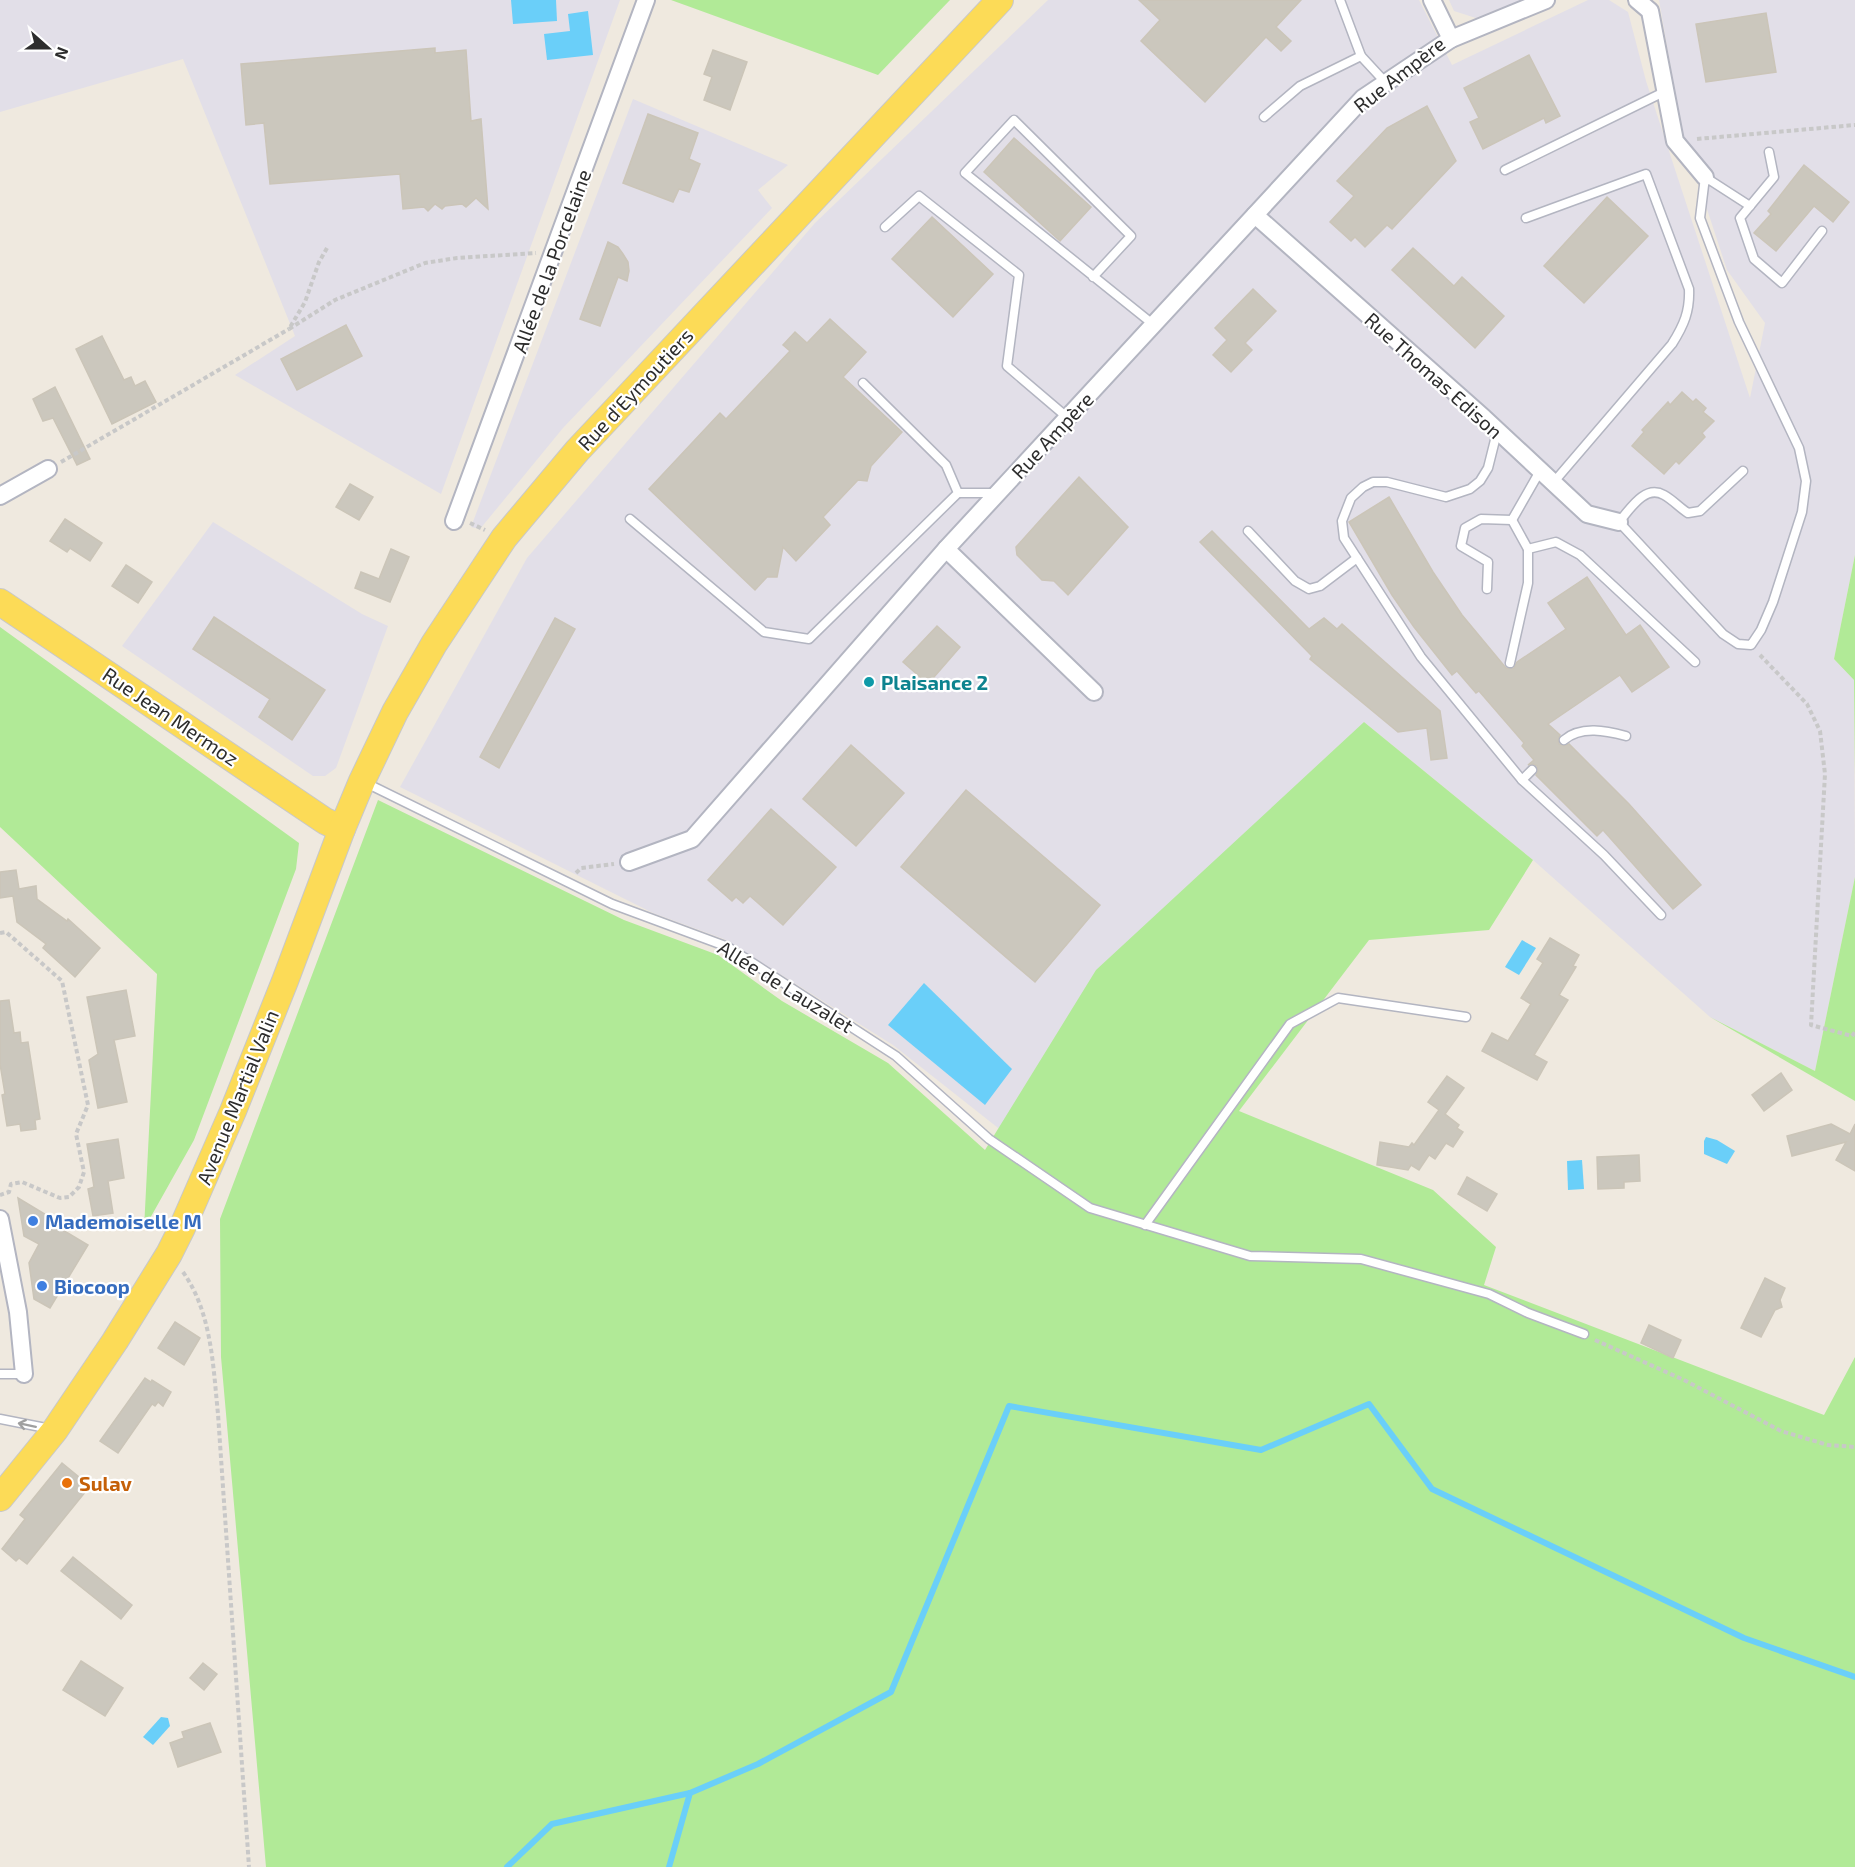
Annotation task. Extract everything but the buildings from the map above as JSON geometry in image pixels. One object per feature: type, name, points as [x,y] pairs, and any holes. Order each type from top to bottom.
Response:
[{"type":"main road","name":"Rue d'Eymoutiers","points":[[342,829],[395,712],[434,644],[504,538],[577,451],[1000,0]]},
{"type":"main road","name":"Rue Jean Mermoz","points":[[0,602],[325,821],[342,829]]},
{"type":"main road","name":"Avenue Martial Valin","points":[[0,1498],[55,1430],[115,1341],[169,1254],[233,1111],[342,829]]},
{"type":"street","name":"Allée de la Porcelaine","points":[[455,519],[646,0]]},
{"type":"street","name":"Rue Ampère","points":[[629,862],[692,839],[946,549],[1364,98],[1451,39],[1432,0]]},
{"type":"street","points":[[1451,39],[1546,0]]},
{"type":"street","points":[[1636,0],[1650,11],[1675,141],[1706,177]]},
{"type":"street","name":"Rue Thomas Edison","points":[[1255,215],[1587,514],[1619,522]]},
{"type":"street","points":[[0,496],[48,469]]},
{"type":"street","points":[[946,549],[1094,692]]},
{"type":"street","points":[[0,1219],[3,1262],[18,1312],[24,1374]]},
{"type":"lane","points":[[1340,0],[1361,56],[1386,83]]},
{"type":"lane","points":[[1264,117],[1300,86],[1361,56]]},
{"type":"lane","points":[[1505,170],[1666,91]]},
{"type":"lane","points":[[1094,277],[1131,236],[1014,120],[965,173],[1094,277],[1154,325]]},
{"type":"lane","points":[[1769,152],[1774,177],[1740,218],[1754,259],[1782,283],[1822,231]]},
{"type":"lane","points":[[1526,218],[1646,174],[1689,289],[1690,304],[1685,323],[1672,344],[1553,483]]},
{"type":"lane","points":[[1743,471],[1700,511],[1688,513],[1662,494],[1654,492],[1640,497],[1619,522],[1723,634],[1738,644],[1751,645],[1761,630],[1777,591],[1802,512],[1806,482],[1798,448],[1739,322],[1700,218],[1706,177],[1750,206]]},
{"type":"lane","points":[[885,227],[919,196],[1019,275],[1007,366],[1068,418]]},
{"type":"lane","points":[[863,383],[946,465],[958,493]]},
{"type":"lane","points":[[1497,432],[1488,468],[1480,482],[1470,489],[1446,497],[1426,494],[1387,482],[1373,482],[1363,487],[1351,498],[1342,521],[1344,538],[1420,657],[1522,780],[1604,855],[1661,915]]},
{"type":"lane","points":[[1512,520],[1540,471]]},
{"type":"lane","points":[[630,519],[764,632],[808,639],[958,493],[999,493]]},
{"type":"lane","points":[[1487,589],[1488,562],[1461,546],[1465,528],[1481,519],[1512,520]]},
{"type":"lane","points":[[1510,663],[1528,583],[1528,549],[1512,520]]},
{"type":"lane","points":[[1248,531],[1295,581],[1309,589],[1320,586],[1357,558]]},
{"type":"lane","points":[[1528,549],[1556,542],[1580,555],[1695,662]]},
{"type":"lane","points":[[1564,740],[1576,732],[1596,730],[1626,736]]},
{"type":"lane","points":[[1522,780],[1532,770]]},
{"type":"lane","name":"Allée de Lauzalet","points":[[362,781],[612,904],[728,947],[896,1056],[989,1138],[1089,1208],[1250,1256],[1361,1259],[1489,1294],[1528,1313],[1584,1334]]},
{"type":"lane","points":[[1145,1225],[1290,1024],[1338,998],[1466,1017]]},
{"type":"lane","points":[[0,1374],[24,1374]]},
{"type":"lane","points":[[0,1419],[55,1430]]},
{"type":"path","points":[[1675,141],[1855,125]]},
{"type":"path","points":[[288,329],[305,302],[327,248]]},
{"type":"path","points":[[48,469],[335,300],[425,263],[457,258],[555,252]]},
{"type":"path","points":[[455,519],[504,538]]},
{"type":"path","points":[[1751,645],[1807,704],[1820,731],[1825,774],[1811,1025],[1852,1036],[1855,1032]]},
{"type":"path","points":[[567,882],[581,867],[629,862]]},
{"type":"path","points":[[0,933],[6,932],[62,981],[88,1106],[76,1134],[84,1172],[79,1188],[69,1197],[60,1198],[22,1182],[11,1185],[9,1192],[0,1195]]},
{"type":"path","points":[[169,1254],[185,1275],[202,1307],[210,1344],[218,1414],[249,1867]]},
{"type":"path","points":[[1584,1334],[1684,1380],[1780,1431],[1828,1445],[1855,1447]]},
{"type":"shaded area","points":[[0,0],[620,0],[441,494],[235,375],[295,336],[183,59],[0,112]]},
{"type":"shaded area","points":[[1048,0],[1419,0],[1452,65],[1588,0],[1609,0],[1628,12],[1646,81],[1750,398],[1765,323],[1727,270],[1682,133],[1659,0],[1855,0],[1855,555],[1834,659],[1854,680],[1855,877],[1815,1071],[1710,1017],[1533,860],[1364,722],[1007,1135],[893,1045],[724,939],[653,913],[400,787],[527,558],[815,223]]},
{"type":"shaded area","points":[[1449,0],[1526,0],[1479,19],[1454,11]]},
{"type":"shaded area","points":[[633,99],[788,165],[758,190],[772,208],[563,428],[480,529],[471,527]]},
{"type":"shaded area","points":[[213,522],[362,614],[388,626],[336,768],[325,776],[313,776],[122,646]]},
{"type":"green space","points":[[671,0],[950,0],[878,75]]},
{"type":"green space","points":[[1855,555],[1855,774],[1854,680],[1834,659]]},
{"type":"green space","points":[[0,627],[299,843],[296,869],[194,1140],[144,1229],[157,974],[0,827]]},
{"type":"green space","points":[[1364,722],[1533,860],[1489,930],[1369,940],[1239,1111],[1433,1190],[1496,1247],[1484,1285],[1824,1415],[1855,1357],[1855,1867],[266,1867],[221,1357],[220,1219],[378,800],[624,920],[718,955],[782,1001],[888,1063],[985,1150],[1096,970]]},
{"type":"green space","points":[[1855,877],[1855,1101],[1710,1017],[1815,1071]]},
{"type":"water","points":[[511,0],[556,0],[557,21],[513,24]]},
{"type":"water","points":[[588,11],[593,55],[547,60],[544,34],[570,31],[568,14]]},
{"type":"water","points":[[1522,940],[1536,948],[1519,975],[1505,967]]},
{"type":"water","points":[[924,983],[1012,1069],[985,1105],[888,1025]]},
{"type":"water","points":[[1706,1137],[1717,1140],[1735,1151],[1727,1164],[1704,1154]]},
{"type":"water","points":[[1582,1160],[1584,1189],[1568,1190],[1567,1161]]},
{"type":"water","points":[[161,1717],[168,1718],[170,1726],[153,1745],[143,1737]]},
{"type":"waterway","points":[[669,1867],[690,1793],[758,1764],[891,1692],[1009,1406],[1261,1450],[1369,1404],[1432,1489],[1744,1638],[1855,1677]]},
{"type":"waterway","points":[[507,1867],[552,1824],[690,1793]]},
{"type":"place","name":"Plaisance 2","points":[[869,682]]},
{"type":"place","name":"Mademoiselle M","points":[[33,1221]]},
{"type":"place","name":"Biocoop","points":[[42,1286]]},
{"type":"place","name":"Sulav","points":[[67,1483]]}]
